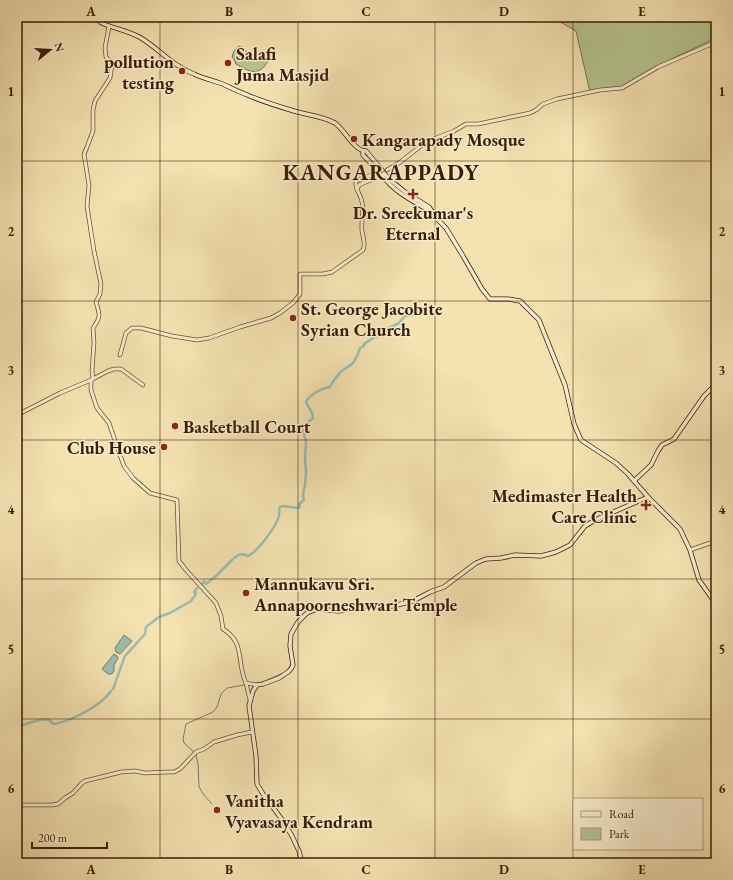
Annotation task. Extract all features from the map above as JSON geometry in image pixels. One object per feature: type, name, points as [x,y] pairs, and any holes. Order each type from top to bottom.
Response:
[{"type":"main road","points":[[97,17],[100,22],[131,33],[142,39],[172,62],[190,73],[221,83],[244,94],[269,103],[319,117],[336,124],[357,147],[363,151],[363,155],[383,172],[387,182],[403,196],[431,211],[446,228],[490,300],[508,299],[520,301],[539,320],[565,385],[574,424],[581,440],[616,463],[680,529],[690,550],[699,580],[716,604]]},
{"type":"main road","points":[[634,481],[651,465],[662,445],[674,439],[704,396],[716,384]]},
{"type":"main road","points":[[302,863],[299,851],[292,836],[257,784],[256,756],[249,706],[253,691],[257,685],[279,678],[291,669],[293,665],[290,646],[291,634],[298,622],[311,610],[323,609],[339,611],[357,606],[393,606],[413,601],[430,592],[444,587],[476,562],[481,560],[515,555],[541,556],[556,552],[570,545],[585,526],[595,520],[648,497]]},
{"type":"street","points":[[109,26],[105,48],[106,57],[112,63],[110,78],[95,102],[93,110],[94,124],[84,154],[89,185],[86,206],[101,284],[100,294],[96,302],[100,314],[97,323],[93,328],[94,342],[91,390],[97,408],[109,423],[124,466],[133,478],[150,493],[177,500],[179,560],[186,570],[216,603],[224,629],[236,640],[250,702]]},
{"type":"street","points":[[120,355],[126,333],[132,328],[141,328],[172,336],[197,340],[209,338],[268,319],[280,313],[293,303],[300,294],[300,274],[323,274],[332,272],[363,250],[365,246],[362,229],[363,205],[355,184],[356,181],[383,172],[399,163],[426,142],[454,131],[466,124],[478,124],[530,113],[543,104],[561,97],[600,90],[622,88],[658,67],[716,42]]},
{"type":"street","points":[[17,415],[60,393],[114,369],[121,369],[143,385]]},
{"type":"street","points":[[690,550],[716,542]]},
{"type":"street","points":[[246,682],[257,685]]},
{"type":"street","points":[[17,807],[23,805],[58,804],[73,793],[85,781],[121,772],[174,772],[180,769],[196,752],[204,749],[214,742],[252,732]]},
{"type":"green space","points":[[552,17],[716,17],[716,38],[657,66],[622,87],[590,92],[576,31]]},
{"type":"green space","points":[[239,46],[254,54],[257,58],[268,61],[265,66],[254,72],[236,64],[232,57],[234,51]]},
{"type":"shaded area","points":[[124,635],[132,641],[120,654],[116,652],[115,648]]},
{"type":"shaded area","points":[[114,654],[118,658],[114,665],[114,671],[112,674],[108,674],[102,669]]},
{"type":"waterway","points":[[234,558],[241,554],[248,556],[261,544],[271,532],[277,521],[280,507],[298,508],[300,507],[299,504],[304,500],[306,442],[303,430],[305,425],[313,418],[306,402],[308,399],[316,392],[330,387],[341,372],[353,363],[360,348],[364,346],[364,344],[378,336],[382,331],[399,323],[405,316],[414,315],[415,312]]},
{"type":"waterway","points":[[202,584],[204,581],[206,584],[232,560]]},
{"type":"waterway","points":[[113,689],[125,656],[145,634],[146,627],[159,617],[170,613],[191,601],[196,594],[194,592],[197,588]]},
{"type":"waterway","points":[[287,671],[291,664]]},
{"type":"waterway","points":[[260,683],[281,674]]},
{"type":"waterway","points":[[194,752],[184,743],[183,739],[186,724],[213,712],[217,707],[221,694],[227,688],[244,685]]},
{"type":"waterway","points":[[17,727],[46,719],[54,724],[69,720],[93,707],[111,691]]},
{"type":"waterway","points":[[196,755],[199,787],[212,804]]},
{"type":"place","name":"Salafi Juma Masjid","points":[[228,63]]},
{"type":"place","name":"pollution testing","points":[[182,71]]},
{"type":"place","name":"Kangarapady Mosque","points":[[354,139]]},
{"type":"place","name":"Dr. Sreekumar's Eternal","points":[[413,194]]},
{"type":"place","name":"St. George Jacobite Syrian Church","points":[[293,318]]},
{"type":"place","name":"Basketball Court","points":[[175,426]]},
{"type":"place","name":"Club House","points":[[164,447]]},
{"type":"place","name":"Medimaster Health Care Clinic","points":[[646,505]]},
{"type":"place","name":"Mannukavu Sri. Annapoorneshwari Temple","points":[[246,593]]},
{"type":"place","name":"Vanitha Vyavasaya Kendram","points":[[217,810]]},
{"type":"district","name":"KANGARAPPADY","points":[[381,172]]}]
